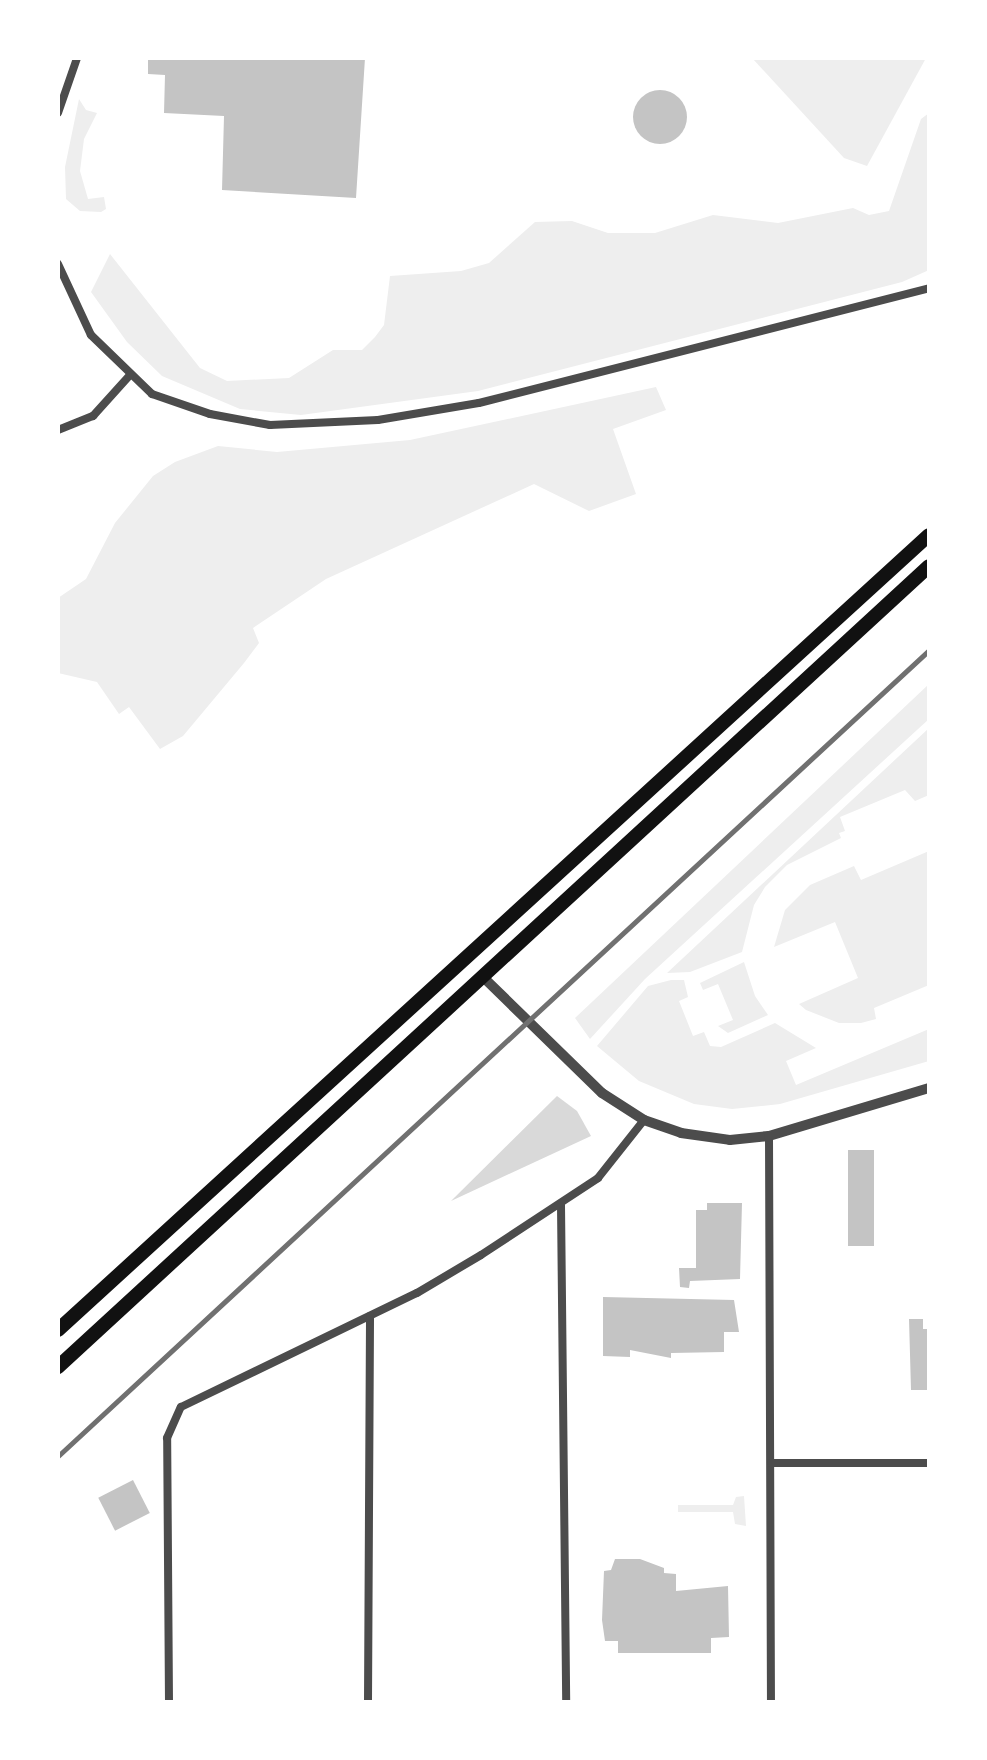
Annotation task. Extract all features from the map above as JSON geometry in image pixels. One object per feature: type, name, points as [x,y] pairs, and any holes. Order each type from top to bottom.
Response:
[{"type":"main road","points":[[58,1330],[929,535]]},
{"type":"main road","points":[[58,1367],[929,566]]},
{"type":"street","points":[[58,113],[77,58]]},
{"type":"street","points":[[58,264],[91,335],[152,394],[239,421],[270,425],[378,420],[543,388],[929,288]]},
{"type":"street","points":[[58,430],[93,416],[130,375]]},
{"type":"street","points":[[483,977],[602,1093],[644,1120],[703,1137],[769,1136],[929,1088]]},
{"type":"street","points":[[169,1702],[167,1438],[175,1414],[190,1399],[370,1316],[561,1205],[622,1154],[644,1120]]},
{"type":"street","points":[[769,1136],[771,1702]]},
{"type":"street","points":[[561,1205],[566,1702]]},
{"type":"street","points":[[368,1702],[370,1316]]},
{"type":"street","points":[[771,1463],[929,1463]]},
{"type":"shaded area","points":[[752,58],[926,58],[867,166],[844,158]]},
{"type":"shaded area","points":[[79,99],[86,110],[97,113],[84,139],[80,171],[88,199],[104,197],[106,209],[101,212],[80,211],[66,199],[65,167]]},
{"type":"shaded area","points":[[929,113],[929,270],[902,282],[478,391],[301,415],[240,409],[162,376],[127,342],[91,292],[110,254],[200,368],[227,381],[289,378],[333,350],[362,350],[375,337],[384,325],[390,276],[461,271],[489,263],[535,222],[572,221],[608,233],[655,233],[713,215],[778,223],[853,208],[869,215],[889,211],[921,119]]},
{"type":"shaded area","points":[[656,387],[666,410],[613,429],[636,494],[589,511],[534,484],[326,579],[253,628],[259,643],[244,663],[183,736],[160,749],[129,707],[119,714],[97,682],[58,673],[58,598],[86,579],[115,523],[153,476],[175,462],[218,446],[277,452],[410,440]]},
{"type":"shaded area","points":[[929,684],[929,719],[645,979],[590,1039],[575,1018]]},
{"type":"shaded area","points":[[929,728],[929,795],[915,801],[905,790],[840,817],[845,831],[839,833],[841,838],[787,865],[765,887],[754,905],[742,952],[690,972],[667,973]]},
{"type":"shaded area","points":[[929,851],[929,985],[874,1008],[876,1019],[861,1023],[839,1023],[806,1010],[799,1004],[858,978],[835,922],[774,947],[785,910],[810,885],[854,866],[861,880]]},
{"type":"shaded area","points":[[744,962],[755,996],[768,1015],[728,1033],[718,1026],[733,1020],[718,984],[703,990],[700,983]]},
{"type":"shaded area","points":[[684,980],[688,997],[679,1001],[693,1036],[704,1032],[710,1046],[721,1047],[775,1023],[816,1048],[786,1061],[796,1085],[929,1029],[929,1061],[780,1104],[732,1109],[694,1104],[639,1081],[597,1046],[648,986]]},
{"type":"shaded area","points":[[557,1096],[577,1111],[591,1136],[451,1201]]},
{"type":"shaded area","points":[[744,1496],[746,1526],[735,1524],[733,1512],[678,1512],[678,1505],[733,1505],[736,1497]]},
{"type":"building","points":[[148,58],[365,58],[356,198],[222,190],[224,116],[164,113],[165,75],[148,74]]},
{"type":"building","points":[[660,90],[679,98],[687,117],[679,136],[660,144],[641,136],[633,117],[641,98]]},
{"type":"building","points":[[848,1150],[874,1150],[874,1246],[848,1246]]},
{"type":"building","points":[[707,1203],[742,1203],[740,1279],[690,1281],[689,1288],[680,1287],[679,1268],[696,1268],[696,1210],[707,1210]]},
{"type":"building","points":[[603,1297],[734,1300],[739,1332],[724,1332],[724,1352],[671,1353],[671,1358],[630,1350],[630,1357],[603,1356]]},
{"type":"building","points":[[909,1319],[923,1319],[923,1329],[929,1329],[929,1390],[911,1390]]},
{"type":"building","points":[[133,1480],[150,1513],[115,1531],[98,1498]]},
{"type":"building","points":[[615,1559],[640,1559],[664,1568],[664,1573],[676,1574],[676,1591],[728,1586],[729,1637],[711,1638],[711,1653],[618,1653],[618,1641],[605,1641],[602,1620],[604,1571],[611,1570]]},
{"type":"railway","points":[[58,1456],[929,650]]}]
